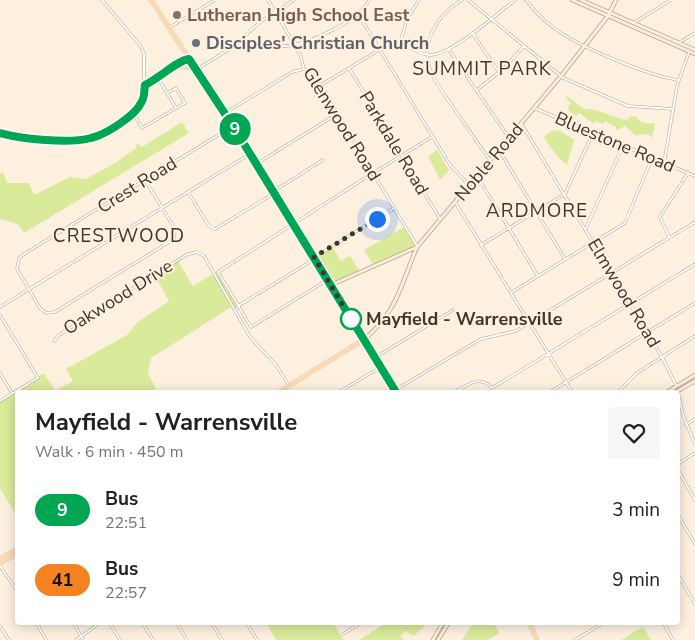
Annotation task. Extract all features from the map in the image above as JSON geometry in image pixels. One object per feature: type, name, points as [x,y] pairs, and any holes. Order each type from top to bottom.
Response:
[{"type":"main road","points":[[151,0],[225,113],[394,390]]},
{"type":"main road","points":[[572,0],[692,50],[695,54]]},
{"type":"main road","points":[[581,0],[596,9]]},
{"type":"main road","name":"Noble Road","points":[[331,285],[417,247],[561,77],[609,15],[616,0]]},
{"type":"main road","points":[[178,67],[195,69]]},
{"type":"main road","points":[[282,390],[363,340],[381,325],[391,311],[417,247]]},
{"type":"main road","points":[[406,252],[410,254],[412,259]]},
{"type":"main road","points":[[670,390],[695,375]]},
{"type":"main road","points":[[680,390],[695,381]]},
{"type":"main road","points":[[1,562],[15,551]]},
{"type":"main road","points":[[1,562],[15,555]]},
{"type":"main road","points":[[432,640],[441,625]]},
{"type":"main road","points":[[438,640],[446,625]]},
{"type":"main road","points":[[530,625],[537,640]]},
{"type":"street","points":[[0,133],[28,139],[90,138],[133,113],[142,102],[145,85],[145,61],[142,50],[102,0]]},
{"type":"street","points":[[169,28],[215,0]]},
{"type":"street","name":"Glenwood Road","points":[[268,0],[302,58],[304,69],[312,74],[320,86],[417,247]]},
{"type":"street","points":[[195,69],[232,47],[275,12],[294,0]]},
{"type":"street","points":[[232,47],[244,45],[295,45],[324,34],[358,14],[369,0]]},
{"type":"street","points":[[400,44],[407,19],[419,0]]},
{"type":"street","points":[[462,0],[446,11],[436,23],[430,39],[428,54],[435,80],[490,160]]},
{"type":"street","points":[[468,0],[561,77],[626,105],[673,110]]},
{"type":"street","points":[[320,86],[389,44],[400,44],[428,54],[448,50],[515,0]]},
{"type":"street","points":[[526,0],[553,29],[584,47],[648,74],[678,80]]},
{"type":"street","points":[[632,24],[671,0]]},
{"type":"street","points":[[358,14],[452,169],[469,186]]},
{"type":"street","points":[[472,33],[499,72]]},
{"type":"street","points":[[678,44],[695,33]]},
{"type":"street","points":[[241,39],[244,45]]},
{"type":"street","points":[[476,90],[499,72],[524,46]]},
{"type":"street","points":[[448,50],[509,138]]},
{"type":"street","points":[[664,163],[678,80],[692,50]]},
{"type":"street","points":[[145,85],[189,59]]},
{"type":"street","points":[[168,72],[183,60],[189,59]]},
{"type":"street","name":"Parkdale Road","points":[[348,68],[440,219]]},
{"type":"street","points":[[225,113],[292,72],[304,69]]},
{"type":"street","points":[[158,78],[176,108]]},
{"type":"street","points":[[133,113],[142,128],[185,103],[176,88],[167,93]]},
{"type":"street","name":"Bluestone Road","points":[[534,108],[695,176]]},
{"type":"street","points":[[256,164],[337,114]]},
{"type":"street","name":"Elmwood Road","points":[[521,124],[586,228],[611,274],[662,356],[677,386],[677,390]]},
{"type":"street","name":"Crest Road","points":[[30,289],[18,269],[17,262],[24,254],[233,126]]},
{"type":"street","points":[[480,245],[564,194],[592,132]]},
{"type":"street","points":[[327,280],[251,326],[218,272],[432,137]]},
{"type":"street","points":[[586,228],[622,146]]},
{"type":"street","points":[[499,150],[565,259]]},
{"type":"street","points":[[0,307],[250,154]]},
{"type":"street","points":[[511,293],[625,223],[652,158]]},
{"type":"street","points":[[188,192],[209,226],[215,229],[323,160]]},
{"type":"street","points":[[670,238],[660,217],[688,174]]},
{"type":"street","points":[[477,176],[538,276]]},
{"type":"street","points":[[30,289],[40,308],[46,313],[55,312],[174,238],[175,229],[145,180]]},
{"type":"street","points":[[455,202],[571,390]]},
{"type":"street","points":[[235,308],[394,208]]},
{"type":"street","points":[[397,390],[472,344],[489,337],[511,333],[695,222]]},
{"type":"street","name":"Oakwood Drive","points":[[54,340],[59,334],[192,252],[204,256],[250,337],[276,365],[289,386]]},
{"type":"street","points":[[459,390],[479,380],[492,388],[695,264]]},
{"type":"street","points":[[553,390],[695,303]]},
{"type":"street","points":[[374,358],[453,310]]},
{"type":"street","points":[[0,315],[38,378],[18,390]]},
{"type":"street","points":[[620,390],[637,373],[695,336]]},
{"type":"street","points":[[343,390],[381,368]]},
{"type":"street","points":[[0,373],[12,394]]},
{"type":"street","points":[[0,401],[15,392]]},
{"type":"street","name":"Elmwood Road","points":[[680,403],[686,425],[695,444]]},
{"type":"street","points":[[686,425],[695,419]]},
{"type":"street","points":[[680,463],[695,453]]},
{"type":"street","points":[[680,474],[695,500]]},
{"type":"street","points":[[680,518],[695,544]]},
{"type":"street","points":[[1,562],[4,570]]},
{"type":"street","points":[[1,562],[15,587]]},
{"type":"street","points":[[680,581],[695,604]]},
{"type":"street","points":[[38,625],[46,640]]},
{"type":"street","points":[[75,625],[83,640]]},
{"type":"street","points":[[76,640],[97,625]]},
{"type":"street","points":[[111,625],[120,640]]},
{"type":"street","points":[[144,625],[153,640]]},
{"type":"street","points":[[178,625],[187,640]]},
{"type":"street","points":[[213,625],[222,640]]},
{"type":"street","points":[[248,625],[257,640]]},
{"type":"street","points":[[343,634],[357,625]]},
{"type":"street","points":[[575,640],[599,625]]},
{"type":"street","points":[[665,625],[673,640]]},
{"type":"street","points":[[0,626],[8,640]]},
{"type":"green space","points":[[567,96],[584,109],[628,120],[629,117],[636,116],[639,121],[644,123],[655,123],[652,138],[648,134],[635,135],[625,126],[615,131],[616,127],[605,121],[603,124],[596,121],[594,124],[579,113],[576,116],[568,109],[571,102],[566,99]]},
{"type":"green space","points":[[182,122],[189,133],[24,233],[18,224],[0,219],[0,174],[3,172],[7,183],[29,183],[34,195],[70,177],[86,179],[117,162],[136,148],[137,143],[142,147]]},
{"type":"green space","points":[[559,130],[574,140],[567,165],[554,152],[544,137],[551,131]]},
{"type":"green space","points":[[437,150],[449,170],[440,180],[428,156]]},
{"type":"green space","points":[[406,226],[418,246],[374,266],[364,250]]},
{"type":"green space","points":[[332,246],[341,261],[350,256],[360,272],[331,285],[314,257]]},
{"type":"green space","points":[[177,259],[193,286],[218,271],[238,306],[235,308],[233,306],[151,358],[148,372],[156,390],[57,390],[73,381],[66,369],[127,335],[138,322],[169,301],[154,274]]},
{"type":"green space","points":[[44,373],[54,390],[17,390]]},
{"type":"green space","points":[[15,391],[15,514],[0,488],[0,401]]},
{"type":"green space","points":[[267,625],[334,625],[344,640],[276,640]]},
{"type":"green space","points":[[383,625],[425,625],[414,636],[405,631],[400,637],[404,640],[359,640]]},
{"type":"green space","points":[[472,625],[495,625],[499,633],[488,640],[462,640]]},
{"type":"green space","points":[[643,627],[651,640],[621,640]]},
{"type":"bus line","name":"9","points":[[0,133],[28,139],[78,139],[96,136],[128,118],[136,110],[142,102],[145,85],[168,72],[184,59],[189,59],[302,237],[395,390]]},
{"type":"place","name":"Lutheran High School East","points":[[177,15]]},
{"type":"place","name":"Disciples' Christian Church","points":[[196,43]]},
{"type":"place","name":"Mayfield - Warrensville","points":[[351,319]]},
{"type":"district","name":"SUMMIT PARK","points":[[482,69]]},
{"type":"district","name":"ARDMORE","points":[[537,211]]},
{"type":"district","name":"CRESTWOOD","points":[[119,236]]},
{"type":"route","points":[[351,319],[314,257],[377,219]]}]
